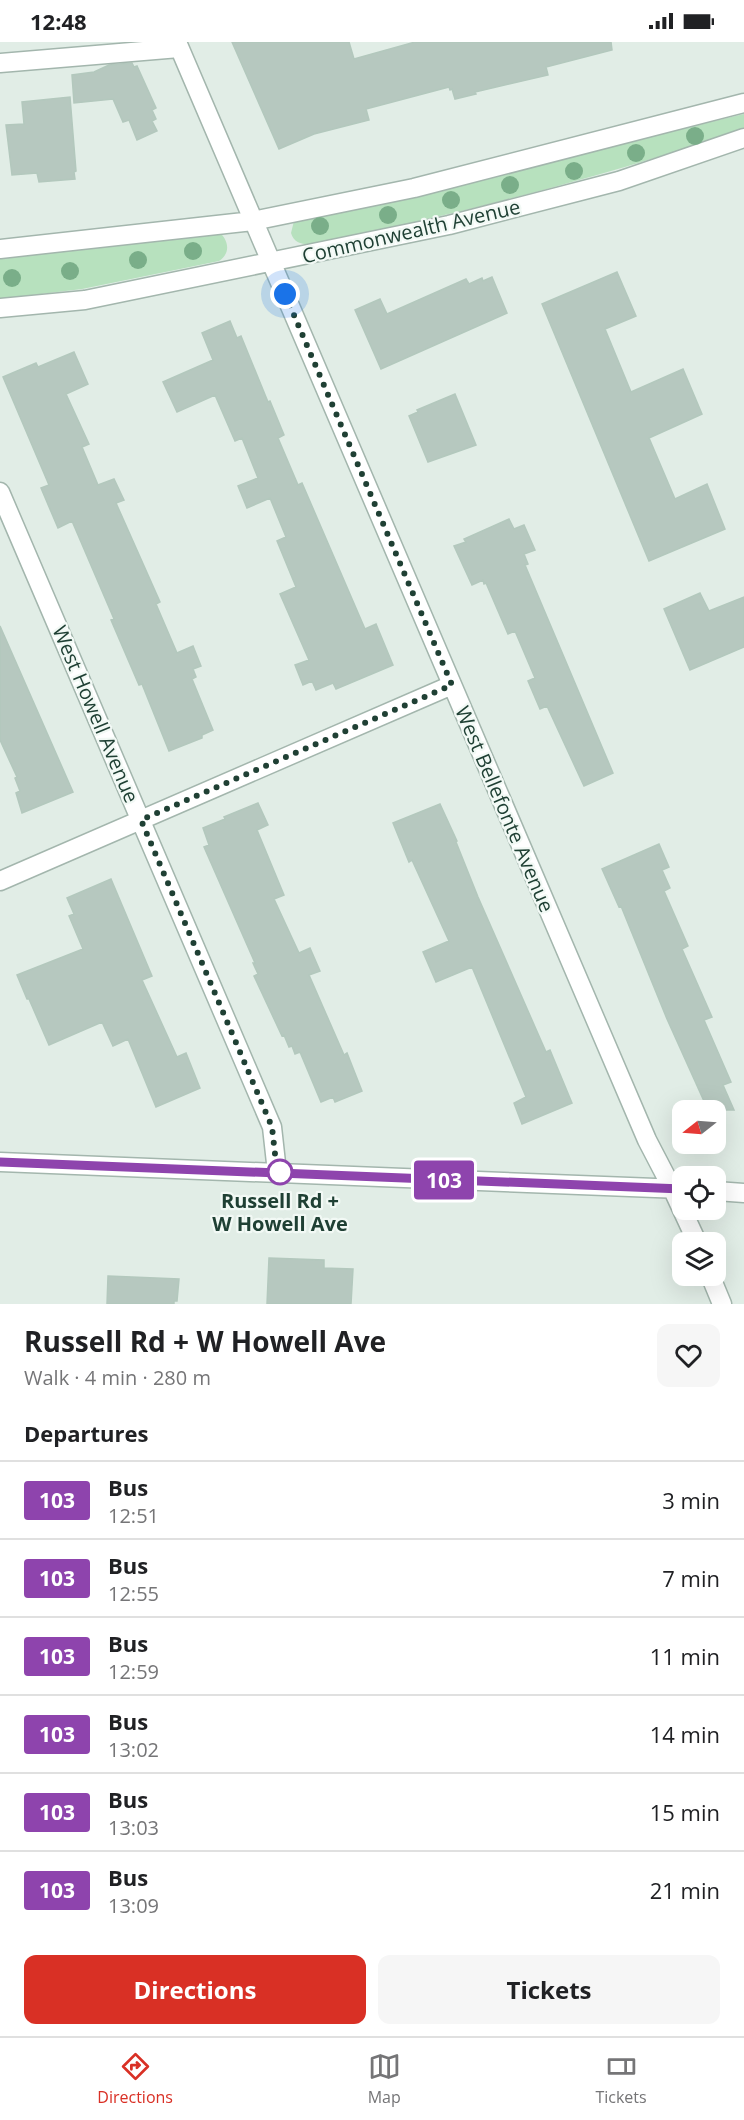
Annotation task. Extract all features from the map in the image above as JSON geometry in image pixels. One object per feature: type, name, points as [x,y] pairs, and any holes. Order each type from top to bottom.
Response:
[{"type":"street","points":[[0,63],[178,45]]},
{"type":"street","name":"West Bellefonte Avenue","points":[[178,45],[646,1140],[672,1180]]},
{"type":"street","name":"Commonwealth Avenue","points":[[0,249],[253,221],[414,188],[744,103]]},
{"type":"street","name":"Commonwealth Avenue","points":[[0,309],[85,300],[449,225],[619,181],[744,138]]},
{"type":"street","name":"West Howell Avenue","points":[[0,492],[272,1127],[277,1172]]},
{"type":"street","points":[[0,881],[452,685]]},
{"type":"street","points":[[0,1162],[672,1188]]},
{"type":"street","points":[[726,1192],[744,1193]]},
{"type":"street","points":[[715,1286],[722,1304]]},
{"type":"green space","points":[[744,114],[744,129],[584,179],[423,220],[314,244],[300,243],[292,237],[294,221]]},
{"type":"green space","points":[[218,231],[227,246],[223,258],[219,261],[82,289],[0,299],[0,255]]},
{"type":"building","points":[[232,42],[349,42],[354,59],[415,42],[611,42],[612,50],[546,67],[548,75],[475,92],[476,94],[455,99],[449,87],[366,109],[369,120],[314,134],[279,149]]},
{"type":"building","points":[[132,63],[134,67],[137,66],[156,108],[152,110],[156,119],[152,121],[157,131],[137,140],[129,120],[123,122],[113,99],[74,103],[72,75],[94,72],[109,65]]},
{"type":"building","points":[[70,97],[75,179],[39,182],[37,173],[12,175],[6,125],[24,124],[22,102]]},
{"type":"building","points":[[617,272],[636,316],[605,329],[631,392],[683,369],[702,414],[649,438],[675,499],[707,484],[725,529],[649,561],[542,304]]},
{"type":"building","points":[[492,277],[507,313],[381,369],[355,310],[380,299],[387,314],[466,279],[469,284],[482,278],[483,281]]},
{"type":"building","points":[[230,321],[237,338],[241,336],[268,402],[270,401],[284,435],[278,438],[298,485],[302,483],[365,629],[376,624],[393,665],[336,689],[333,683],[316,690],[312,681],[303,685],[295,665],[309,660],[280,594],[296,587],[277,541],[286,537],[270,498],[247,508],[238,486],[258,478],[242,438],[235,441],[215,395],[177,412],[163,382],[213,360],[202,333]]},
{"type":"building","points":[[74,352],[88,384],[66,394],[89,444],[82,447],[98,485],[114,479],[124,500],[116,503],[160,602],[156,604],[177,653],[193,646],[201,666],[193,669],[196,677],[192,679],[213,730],[202,735],[202,738],[169,751],[142,684],[139,685],[111,620],[114,619],[72,521],[58,528],[41,488],[49,485],[3,377],[36,363],[38,367]]},
{"type":"building","points":[[455,394],[476,445],[428,462],[409,416],[418,412],[417,410]]},
{"type":"building","points":[[509,519],[514,529],[524,525],[535,550],[524,554],[528,564],[525,565],[613,773],[584,786],[547,706],[540,709],[528,681],[535,678],[515,631],[508,634],[486,583],[484,584],[483,580],[472,585],[454,546],[466,542],[464,539]]},
{"type":"building","points":[[700,593],[709,611],[744,597],[744,647],[690,670],[664,609]]},
{"type":"building","points":[[0,626],[73,792],[22,813],[16,793],[20,791],[15,778],[17,777],[0,740]]},
{"type":"building","points":[[258,803],[268,825],[257,830],[284,895],[274,899],[299,953],[310,948],[320,971],[309,975],[344,1055],[347,1053],[362,1091],[335,1102],[333,1097],[321,1102],[300,1052],[295,1054],[292,1046],[289,1047],[284,1035],[282,1036],[254,976],[258,974],[253,963],[255,963],[204,847],[209,845],[203,828]]},
{"type":"building","points":[[440,804],[546,1052],[550,1050],[572,1103],[522,1124],[514,1103],[526,1097],[472,967],[436,982],[423,952],[449,941],[412,860],[409,862],[393,823]]},
{"type":"building","points":[[659,844],[669,867],[662,870],[670,888],[664,891],[688,946],[682,949],[712,1017],[704,1020],[731,1082],[723,1085],[734,1110],[726,1110],[726,1100],[703,1100],[667,1019],[621,906],[619,907],[602,869]]},
{"type":"building","points":[[111,879],[152,976],[142,980],[177,1057],[186,1053],[200,1088],[156,1107],[128,1039],[113,1046],[102,1022],[49,1045],[17,975],[83,949],[69,916],[74,914],[67,898]]},
{"type":"building","points":[[269,1258],[324,1260],[324,1268],[353,1269],[351,1304],[267,1304]]},
{"type":"building","points":[[108,1276],[179,1279],[177,1301],[174,1301],[174,1304],[107,1304]]},
{"type":"bus line","name":"103","points":[[0,1162],[672,1189]]},
{"type":"place","name":"Russell Rd + W Howell Ave","points":[[280,1172]]},
{"type":"route","points":[[280,1172],[277,1172],[272,1127],[141,820],[452,685],[285,294]]}]
